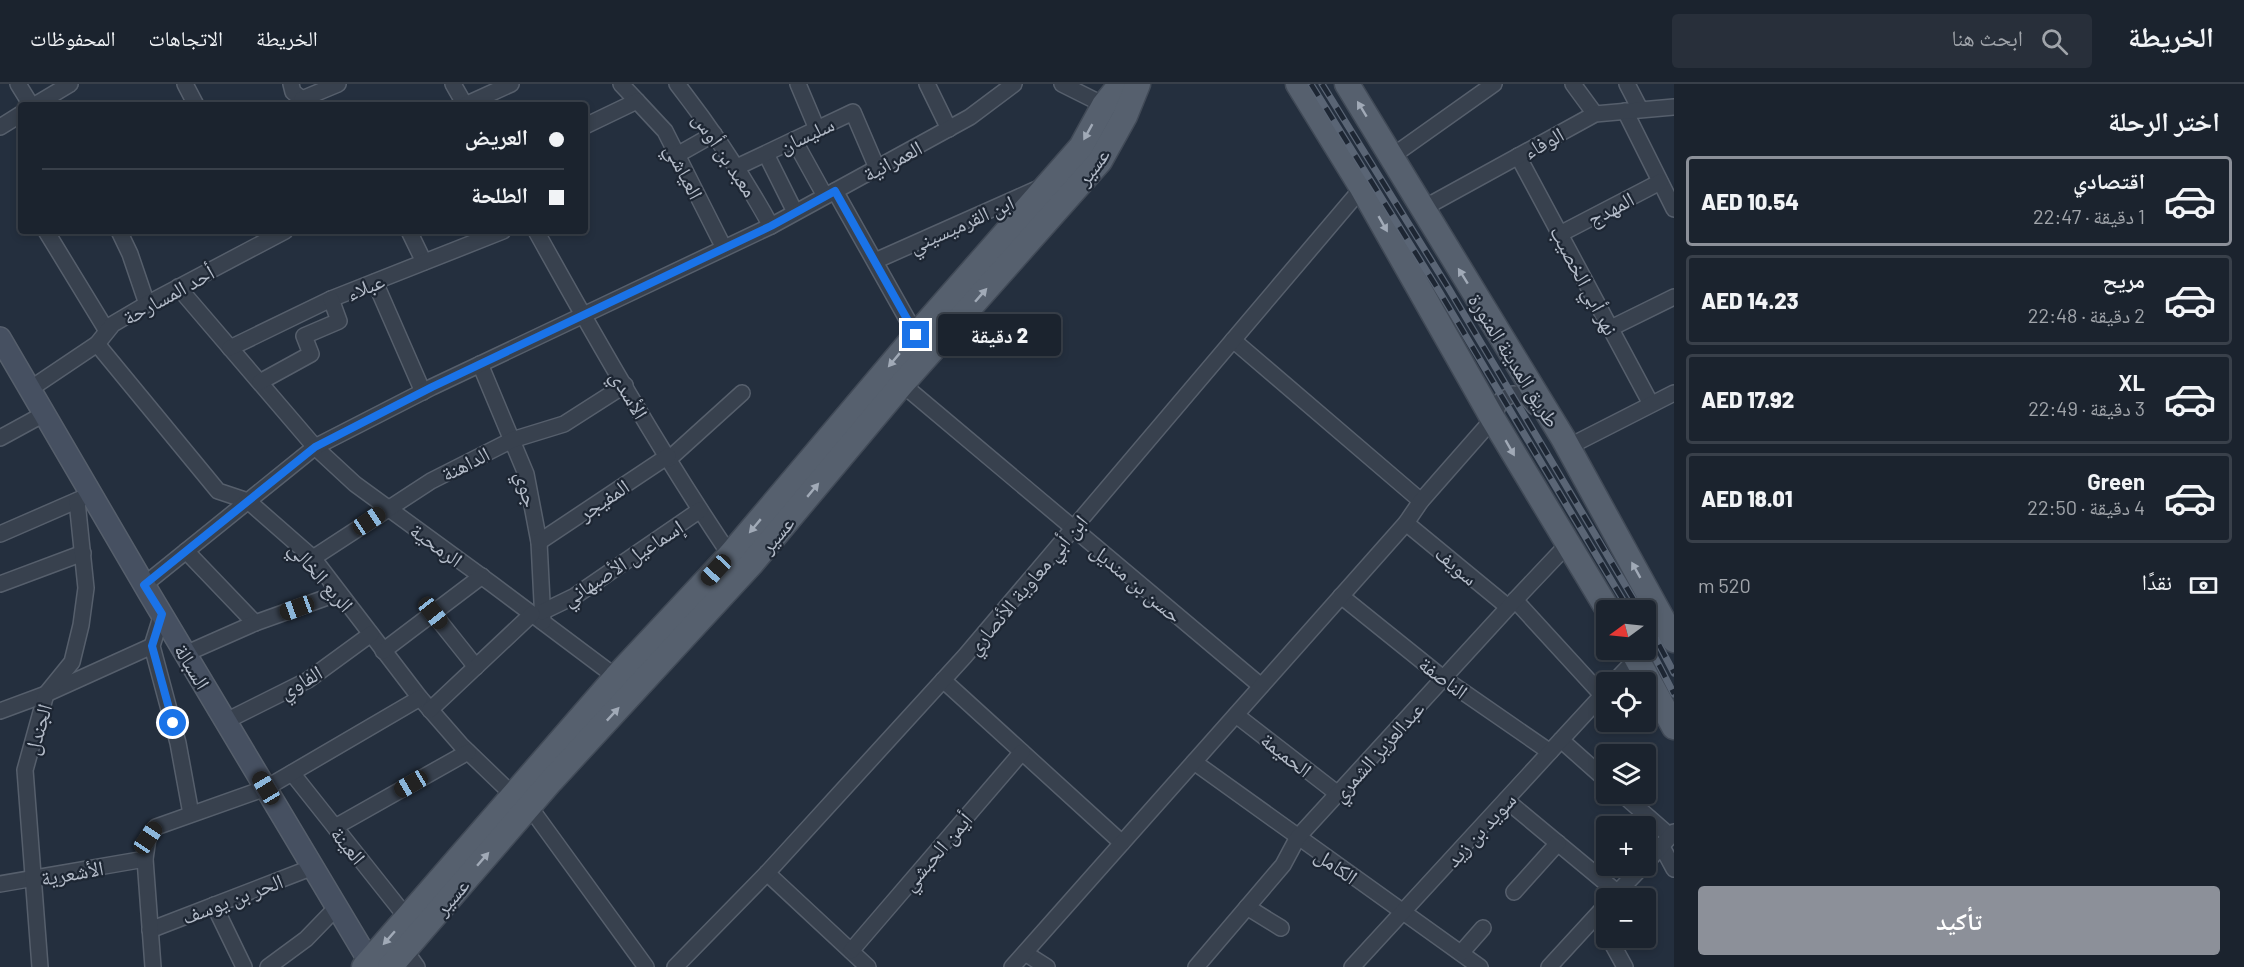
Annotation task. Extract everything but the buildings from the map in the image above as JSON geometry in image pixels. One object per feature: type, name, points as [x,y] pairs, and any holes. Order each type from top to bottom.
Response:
[{"type":"main road","name":"عسير","points":[[521,801],[537,767],[730,555],[916,335],[1080,147],[1104,105],[1121,84]]},
{"type":"main road","name":"عسير","points":[[389,962],[521,801],[752,563],[902,384],[1100,160],[1125,116],[1138,84]]},
{"type":"main road","points":[[1298,84],[1362,188],[1493,419],[1602,600]]},
{"type":"main road","name":"طريق المدينة المنورة","points":[[1347,84],[1568,447],[1671,625]]},
{"type":"main road","name":"السبالة","points":[[0,338],[44,414],[84,498],[162,614],[337,907],[389,962]]},
{"type":"main road","points":[[1637,660],[1674,727]]},
{"type":"main road","points":[[389,962],[407,918],[521,801]]},
{"type":"street","points":[[18,84],[29,102]]},
{"type":"street","points":[[40,102],[70,84]]},
{"type":"street","points":[[185,84],[194,102]]},
{"type":"street","points":[[291,84],[293,92],[302,102],[338,84]]},
{"type":"street","points":[[453,84],[463,102]]},
{"type":"street","points":[[472,102],[511,84]]},
{"type":"street","name":"العياشي","points":[[621,84],[665,131],[724,248]]},
{"type":"street","name":"معبد بن أوس","points":[[676,84],[737,167],[771,226]]},
{"type":"street","points":[[798,84],[817,129]]},
{"type":"street","points":[[927,84],[949,129]]},
{"type":"street","name":"العمرانية","points":[[144,585],[315,447],[480,364],[771,226],[970,117],[1014,84]]},
{"type":"street","points":[[1062,84],[1104,105]]},
{"type":"street","points":[[1391,157],[1494,84]]},
{"type":"street","points":[[1573,84],[1595,114]]},
{"type":"street","points":[[1627,84],[1633,110],[1660,182],[1674,209]]},
{"type":"street","points":[[588,125],[637,101]]},
{"type":"street","name":"الوفاء","points":[[1422,209],[1595,114],[1674,107]]},
{"type":"street","name":"سليسان","points":[[737,167],[853,112],[877,168]]},
{"type":"street","points":[[0,126],[18,116]]},
{"type":"street","points":[[677,155],[714,134]]},
{"type":"street","points":[[794,140],[875,261],[916,335]]},
{"type":"street","points":[[766,154],[795,212]]},
{"type":"street","name":"نهر أبي الخصيب","points":[[1518,156],[1651,404]]},
{"type":"street","name":"المهدج","points":[[1560,234],[1660,182]]},
{"type":"street","name":"ابن القرميسيني","points":[[875,261],[1048,184]]},
{"type":"street","name":"ابن أبي معاوية الأنصاري","points":[[675,967],[767,873],[943,680],[1362,188]]},
{"type":"street","points":[[48,234],[108,331]]},
{"type":"street","points":[[120,234],[130,254],[147,304]]},
{"type":"street","name":"أحد المسارحة","points":[[30,389],[98,344],[113,324],[279,234]]},
{"type":"street","points":[[410,234],[424,262]]},
{"type":"street","name":"عبلاء","points":[[230,348],[331,299],[495,234]]},
{"type":"street","name":"الأسدي","points":[[538,234],[668,458],[730,555]]},
{"type":"street","points":[[375,282],[423,392]]},
{"type":"street","name":"الرمحية","points":[[178,287],[315,447],[355,484],[539,616],[616,678]]},
{"type":"street","points":[[1611,328],[1674,297]]},
{"type":"street","points":[[260,382],[311,354],[304,336],[339,321],[331,299]]},
{"type":"street","points":[[1233,340],[1421,501]]},
{"type":"street","name":"الربع الخالي","points":[[98,344],[218,491],[248,501],[313,558],[425,704],[468,752],[521,801],[646,967]]},
{"type":"street","name":"جوي","points":[[480,364],[526,474],[539,542],[539,616]]},
{"type":"street","name":"حسن بن منديل","points":[[902,384],[1261,686]]},
{"type":"street","name":"الداهنة","points":[[313,558],[431,481],[512,440],[564,424],[625,385]]},
{"type":"street","name":"المفيجر","points":[[539,542],[668,458],[742,393]]},
{"type":"street","points":[[1012,967],[1406,523],[1421,501],[1493,419],[1500,401],[1513,394],[1525,395],[1568,447],[1651,404],[1672,399]]},
{"type":"street","points":[[0,438],[44,414]]},
{"type":"street","points":[[0,534],[84,498]]},
{"type":"street","name":"الجندل","points":[[39,967],[35,878],[25,770],[46,694],[72,662],[81,625],[86,588],[82,553],[84,498]]},
{"type":"street","name":"إسماعيل الأصبهاني","points":[[425,704],[539,616],[575,596],[700,510]]},
{"type":"street","name":"سويف","points":[[1406,523],[1511,604],[1596,685]]},
{"type":"street","name":"عبدالعزيز الشمري","points":[[1196,967],[1283,865],[1298,837],[1568,544]]},
{"type":"street","points":[[186,551],[255,623]]},
{"type":"street","points":[[0,584],[82,553]]},
{"type":"street","points":[[383,651],[482,576]]},
{"type":"street","points":[[185,654],[255,623],[339,593]]},
{"type":"street","name":"الناصفة","points":[[1341,596],[1443,678],[1556,746],[1596,773]]},
{"type":"street","points":[[433,613],[476,666]]},
{"type":"street","points":[[162,614],[152,646],[178,743],[191,814]]},
{"type":"street","name":"الفاوي","points":[[225,721],[308,680],[371,634]]},
{"type":"street","points":[[0,711],[46,694],[152,646]]},
{"type":"street","points":[[943,680],[1122,843]]},
{"type":"street","name":"سويد بن زيد","points":[[1352,967],[1596,702]]},
{"type":"street","points":[[153,967],[145,859],[148,838],[156,826],[266,788],[425,704]]},
{"type":"street","name":"الحميمة","points":[[1236,715],[1338,794]]},
{"type":"street","points":[[335,827],[468,752]]},
{"type":"street","name":"أيمن الحبشي","points":[[851,951],[1022,752]]},
{"type":"street","name":"الكامل","points":[[1194,762],[1480,967]]},
{"type":"street","name":"العينة","points":[[292,773],[407,918]]},
{"type":"street","points":[[1506,800],[1558,843],[1606,888]]},
{"type":"street","points":[[1633,804],[1669,838],[1674,869]]},
{"type":"street","points":[[1656,852],[1669,838]]},
{"type":"street","points":[[1514,892],[1558,843]]},
{"type":"street","name":"الأشعرية","points":[[0,884],[145,859]]},
{"type":"street","name":"الحر بن يوسف","points":[[150,930],[313,867]]},
{"type":"street","points":[[767,873],[868,967]]},
{"type":"street","points":[[1622,888],[1633,876]]},
{"type":"street","points":[[214,905],[244,967]]},
{"type":"street","points":[[268,967],[306,939],[337,907]]},
{"type":"street","points":[[1246,908],[1281,928]]},
{"type":"street","points":[[1549,967],[1596,916]]},
{"type":"street","points":[[1461,953],[1483,928]]},
{"type":"street","points":[[1615,948],[1625,967]]},
{"type":"street","points":[[1024,954],[1047,967]]},
{"type":"railway","points":[[1311,84],[1439,291],[1623,600]]},
{"type":"railway","points":[[1322,84],[1449,289],[1634,600]]},
{"type":"railway","points":[[1656,639],[1674,673]]},
{"type":"railway","points":[[1656,659],[1674,694]]},
{"type":"route","points":[[173,723],[152,646],[162,614],[144,585],[315,447],[432,387],[771,226],[835,191],[916,335]]}]
